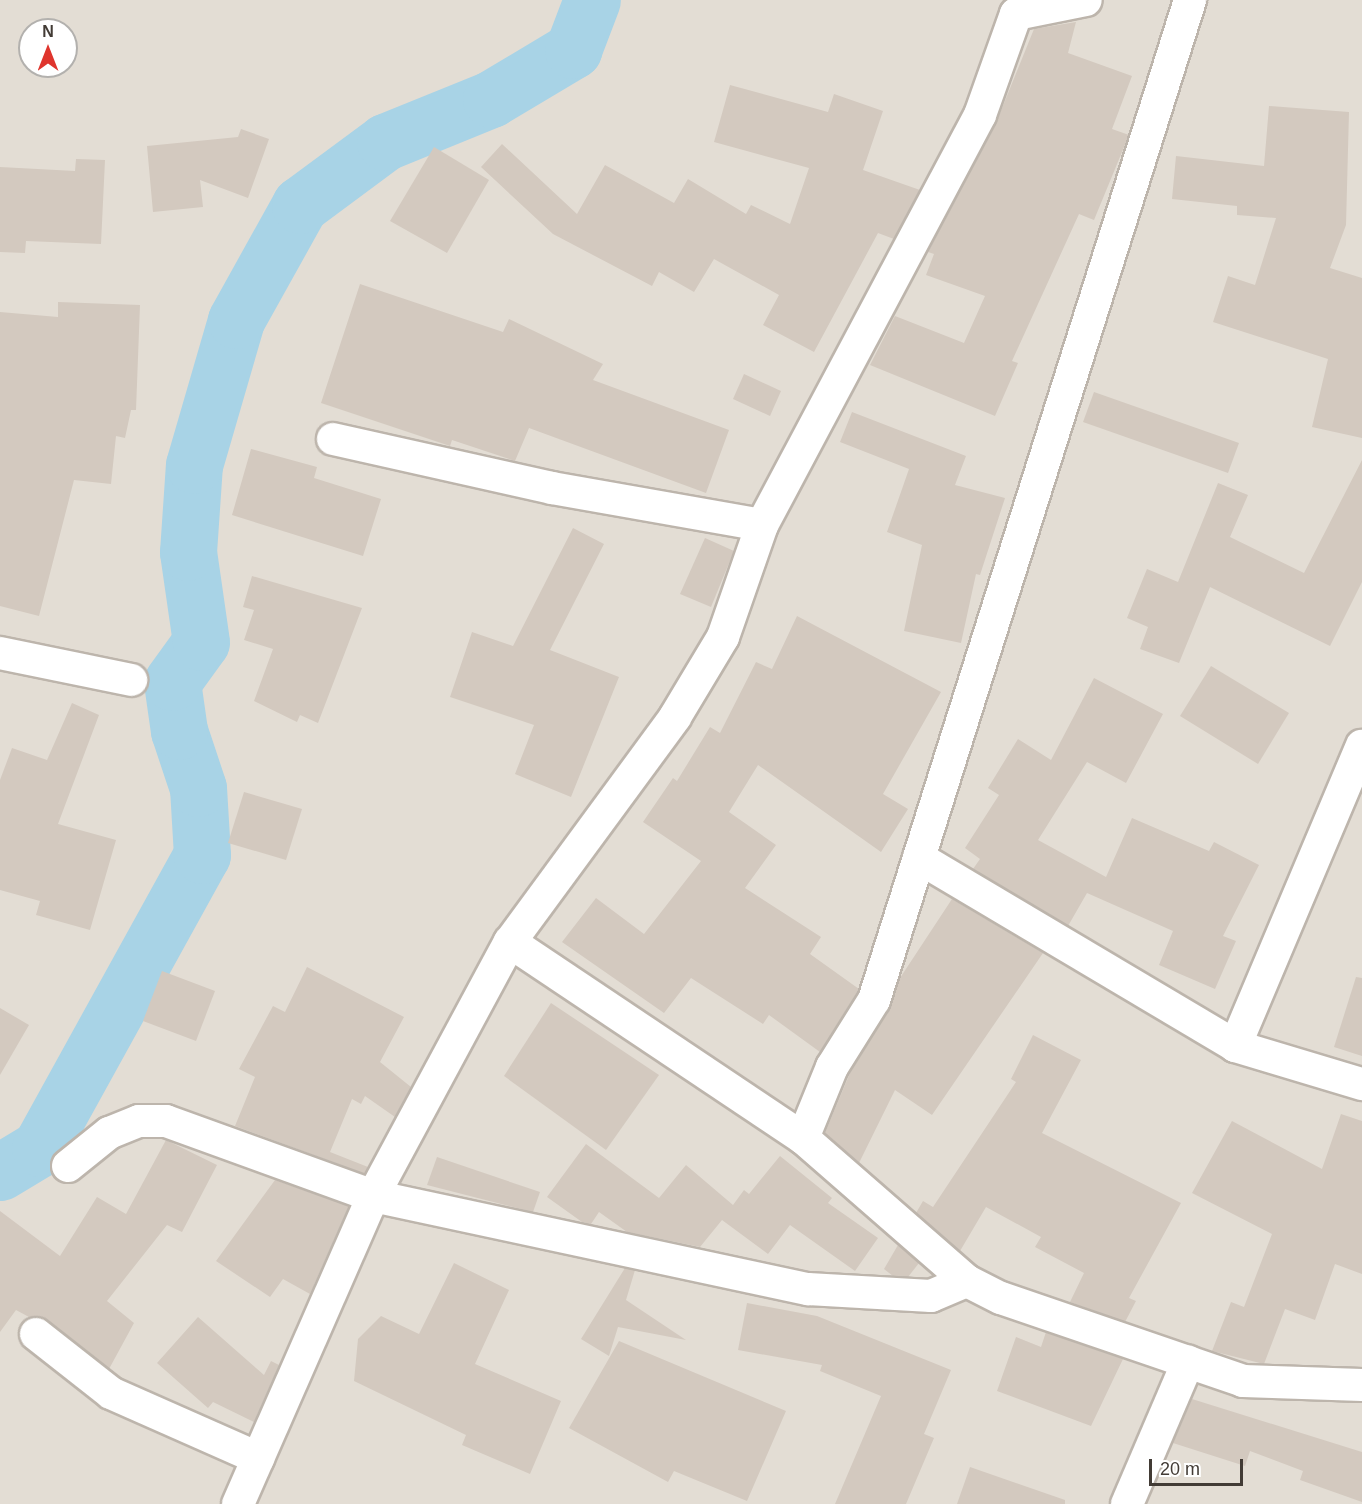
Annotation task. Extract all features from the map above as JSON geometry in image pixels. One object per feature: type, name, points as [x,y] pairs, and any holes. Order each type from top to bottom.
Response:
[{"type":"street","points":[[238,1504],[373,1196],[510,942],[675,717],[723,637],[762,525],[980,115],[1016,14],[1086,0]]},
{"type":"street","points":[[803,1138],[832,1067],[874,1000],[1190,0]]},
{"type":"street","points":[[333,439],[552,488],[762,525]]},
{"type":"street","points":[[0,652],[131,680]]},
{"type":"street","points":[[1235,1046],[1351,799],[1362,746]]},
{"type":"street","points":[[919,858],[1235,1046],[1362,1084]]},
{"type":"street","points":[[510,942],[803,1138],[967,1281],[1001,1298],[1243,1381],[1362,1385]]},
{"type":"street","points":[[68,1166],[109,1133],[140,1121],[166,1121],[373,1196],[808,1289],[931,1296],[967,1281]]},
{"type":"street","points":[[36,1334],[111,1393],[258,1458]]},
{"type":"street","points":[[1127,1504],[1188,1362]]},
{"type":"shaded area","points":[[0,0],[1362,0],[1362,1504],[0,1504]]},
{"type":"building","points":[[1076,22],[1068,53],[1132,76],[1112,129],[1129,135],[1094,220],[1079,214],[1012,361],[1018,363],[995,416],[870,365],[895,316],[964,343],[985,296],[926,275],[934,254],[928,252],[996,123],[1034,29]]},
{"type":"building","points":[[730,85],[828,112],[834,94],[883,111],[863,170],[920,190],[894,239],[878,233],[814,352],[763,325],[779,295],[714,259],[694,292],[659,272],[652,286],[553,234],[481,167],[502,144],[577,214],[605,165],[674,203],[688,179],[746,214],[751,205],[790,224],[809,168],[714,142]]},
{"type":"building","points":[[1269,106],[1349,112],[1346,225],[1330,268],[1362,278],[1362,438],[1312,427],[1328,359],[1213,322],[1228,276],[1255,285],[1276,218],[1237,215],[1237,206],[1172,199],[1176,156],[1264,166]]},
{"type":"building","points":[[241,129],[269,139],[248,198],[200,180],[203,207],[153,212],[147,146],[238,137]]},
{"type":"building","points":[[434,147],[489,180],[447,253],[390,221]]},
{"type":"building","points":[[76,159],[105,160],[101,244],[26,241],[25,253],[0,252],[0,167],[75,171]]},
{"type":"building","points":[[360,284],[503,332],[509,319],[603,364],[593,380],[729,430],[706,493],[529,428],[515,461],[452,440],[450,446],[321,403]]},
{"type":"building","points":[[58,302],[140,305],[136,410],[131,410],[125,438],[116,436],[111,484],[74,480],[39,616],[0,606],[0,312],[58,317]]},
{"type":"building","points":[[744,374],[781,391],[770,416],[733,399]]},
{"type":"building","points":[[1094,392],[1239,443],[1228,473],[1083,422]]},
{"type":"building","points":[[852,412],[966,456],[955,485],[1005,498],[980,575],[976,574],[961,643],[904,631],[922,545],[887,532],[909,469],[840,442]]},
{"type":"building","points":[[251,449],[317,467],[314,478],[381,499],[363,556],[232,515]]},
{"type":"building","points":[[1362,460],[1362,582],[1330,646],[1210,587],[1179,663],[1140,649],[1148,627],[1127,618],[1147,569],[1178,582],[1218,483],[1248,495],[1230,537],[1304,573]]},
{"type":"building","points":[[573,528],[604,544],[550,650],[619,677],[571,797],[515,774],[534,725],[450,697],[472,632],[513,646]]},
{"type":"building","points":[[705,538],[734,551],[711,607],[680,594]]},
{"type":"building","points":[[252,576],[362,608],[318,723],[300,715],[297,722],[254,701],[273,649],[244,640],[254,610],[243,607]]},
{"type":"building","points":[[797,616],[941,692],[883,794],[908,809],[881,852],[758,765],[729,812],[776,845],[745,888],[821,937],[810,954],[859,989],[820,1052],[769,1015],[763,1024],[691,978],[664,1013],[562,942],[596,898],[644,934],[701,861],[643,822],[673,778],[677,781],[710,727],[720,733],[756,662],[772,669]]},
{"type":"building","points":[[1211,666],[1289,713],[1258,764],[1180,716]]},
{"type":"building","points":[[1094,678],[1163,714],[1126,783],[1087,762],[1038,840],[1106,877],[1132,818],[1209,851],[1214,842],[1259,865],[1223,936],[1236,941],[1215,989],[1159,965],[1173,931],[1087,893],[1068,926],[973,869],[980,859],[965,848],[999,795],[988,788],[1018,739],[1051,760]]},
{"type":"building","points":[[72,703],[99,715],[58,824],[116,840],[90,930],[36,915],[40,901],[0,890],[0,780],[12,748],[47,760]]},
{"type":"building","points":[[244,792],[302,809],[286,860],[228,843]]},
{"type":"building","points":[[952,899],[1043,953],[932,1115],[895,1090],[859,1163],[825,1133],[850,1073],[889,1009],[900,978]]},
{"type":"building","points":[[307,967],[404,1017],[380,1062],[411,1087],[395,1117],[365,1096],[361,1104],[352,1099],[330,1152],[368,1167],[365,1174],[235,1126],[255,1077],[239,1069],[273,1006],[285,1012]]},
{"type":"building","points":[[162,971],[215,991],[196,1041],[143,1021]]},
{"type":"building","points":[[1356,977],[1362,978],[1362,1056],[1334,1047]]},
{"type":"building","points":[[551,1003],[659,1075],[606,1150],[504,1076]]},
{"type":"building","points":[[0,1008],[29,1025],[0,1075]]},
{"type":"building","points":[[1033,1035],[1081,1060],[1042,1133],[1181,1203],[1129,1298],[1136,1301],[1125,1322],[1070,1302],[1084,1273],[1035,1247],[1041,1237],[986,1207],[960,1251],[916,1213],[923,1201],[933,1207],[1016,1082],[1011,1079]]},
{"type":"building","points":[[1341,1114],[1362,1121],[1362,1274],[1335,1264],[1315,1320],[1285,1309],[1264,1364],[1212,1351],[1231,1302],[1244,1307],[1272,1234],[1192,1193],[1232,1121],[1322,1169]]},
{"type":"building","points":[[166,1140],[217,1165],[182,1232],[167,1225],[107,1301],[134,1323],[109,1369],[39,1316],[29,1317],[16,1310],[0,1332],[0,1211],[60,1256],[97,1197],[126,1214]]},
{"type":"building","points":[[586,1144],[659,1198],[686,1165],[733,1205],[744,1190],[749,1194],[780,1156],[832,1198],[828,1203],[878,1238],[855,1271],[790,1225],[768,1254],[722,1220],[700,1247],[627,1232],[599,1212],[591,1224],[582,1222],[547,1197]]},
{"type":"building","points":[[437,1157],[540,1192],[533,1212],[427,1185]]},
{"type":"building","points":[[275,1180],[349,1206],[310,1294],[283,1279],[270,1297],[216,1261]]},
{"type":"building","points":[[898,1245],[919,1263],[908,1277],[893,1276],[884,1269]]},
{"type":"building","points":[[454,1263],[509,1290],[475,1364],[561,1401],[530,1474],[462,1445],[466,1435],[354,1381],[358,1339],[381,1316],[419,1334]]},
{"type":"building","points":[[625,1268],[635,1270],[626,1300],[686,1340],[618,1327],[609,1356],[581,1339]]},
{"type":"building","points":[[747,1303],[817,1316],[951,1370],[924,1434],[934,1438],[906,1504],[835,1504],[881,1396],[820,1371],[822,1365],[738,1350]]},
{"type":"building","points":[[198,1317],[264,1375],[271,1361],[279,1365],[254,1422],[213,1402],[208,1408],[157,1363]]},
{"type":"building","points":[[1046,1332],[1123,1359],[1091,1426],[997,1391],[1016,1337],[1041,1347]]},
{"type":"building","points":[[619,1341],[786,1411],[747,1501],[674,1471],[668,1482],[569,1428]]},
{"type":"building","points":[[1192,1399],[1362,1452],[1362,1502],[1300,1480],[1303,1471],[1250,1451],[1245,1466],[1173,1443]]},
{"type":"building","points":[[970,1467],[1065,1500],[1065,1504],[957,1504]]},
{"type":"waterway","points":[[0,1172],[40,1148],[202,855],[198,788],[179,731],[172,682],[201,642],[188,552],[194,465],[236,320],[300,205],[385,142],[491,99],[573,50],[592,0]]}]
